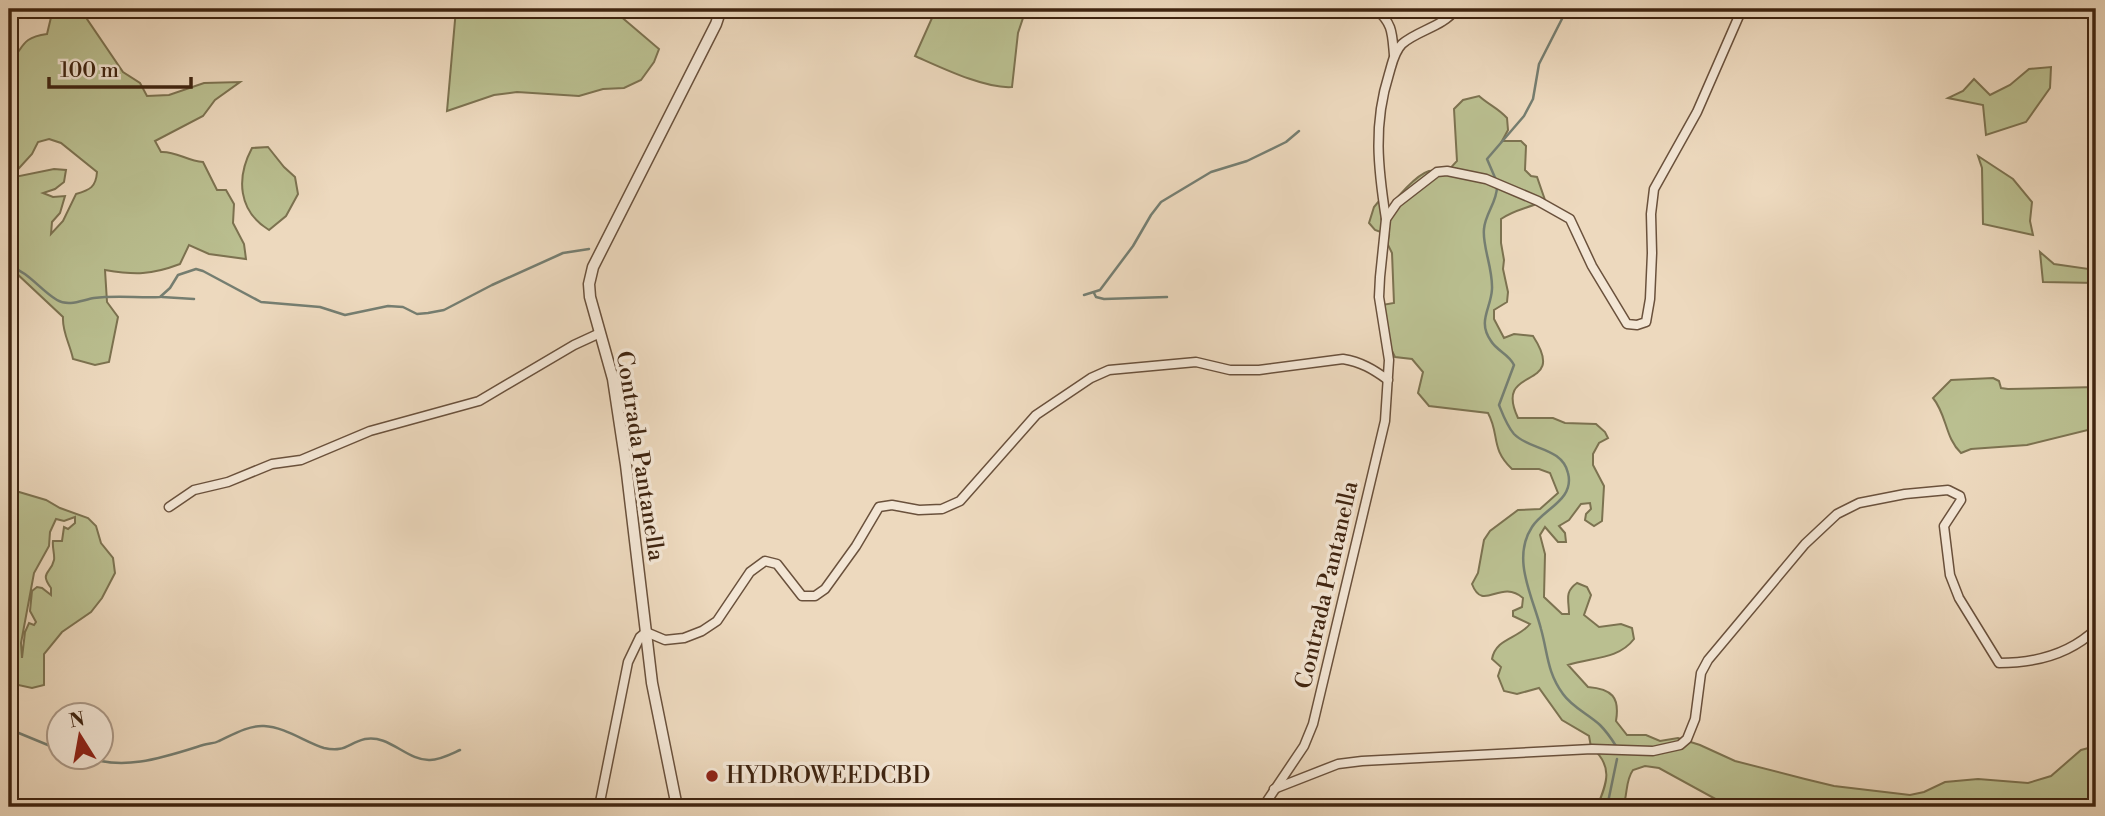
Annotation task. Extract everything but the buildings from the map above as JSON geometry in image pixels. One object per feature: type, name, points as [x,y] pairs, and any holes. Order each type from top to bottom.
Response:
[{"type":"street","name":"Contrada Pantanella","points":[[677,807],[652,683],[615,392],[589,284],[593,267],[716,24],[721,9]]},
{"type":"street","points":[[1376,9],[1388,20],[1394,55]]},
{"type":"street","points":[[1394,55],[1401,45],[1450,17],[1456,9]]},
{"type":"street","points":[[1386,219],[1397,203],[1437,172],[1460,172],[1499,185],[1538,201],[1570,219],[1608,295],[1627,324],[1646,322],[1650,299],[1654,189],[1697,112],[1742,9]]},
{"type":"street","name":"Contrada Pantanella","points":[[1263,807],[1304,746],[1321,699],[1385,421],[1389,360],[1379,297],[1386,219],[1380,181],[1377,122],[1394,55]]},
{"type":"street","points":[[169,506],[194,490],[228,482],[272,464],[301,460],[370,431],[479,401],[574,345],[600,333]]},
{"type":"street","points":[[599,807],[628,662],[646,632],[665,640],[684,638],[702,631],[717,621],[750,572],[765,561],[777,564],[802,596],[815,596],[825,589],[856,546],[879,507],[892,505],[919,510],[942,509],[960,500],[1037,415],[1091,378],[1109,370],[1196,362],[1230,370],[1259,370],[1343,359],[1372,368],[1388,380]]},
{"type":"street","points":[[1274,789],[1338,764],[1362,761],[1592,749],[1653,751],[1680,745],[1687,739],[1695,719],[1701,673],[1708,660],[1804,544],[1837,514],[1859,503],[1905,494],[1948,490],[1960,496],[1961,500],[1944,526],[1950,575],[1959,598],[1999,663],[2059,654],[2086,639],[2096,629]]},
{"type":"green space","points":[[53,9],[85,9],[87,19],[123,72],[140,83],[147,96],[169,95],[204,83],[240,82],[215,100],[203,116],[155,141],[161,152],[203,162],[217,190],[226,190],[234,204],[233,223],[244,244],[246,259],[209,254],[189,245],[180,264],[170,268],[143,273],[105,270],[107,302],[118,317],[109,362],[95,365],[73,359],[63,317],[15,272],[9,270],[9,63],[27,41],[47,34]],"holes":[[[49,139],[61,143],[97,172],[94,184],[76,194],[63,221],[51,234],[52,222],[60,213],[65,196],[53,197],[43,193],[64,182],[66,170],[54,169],[10,178],[32,154],[38,142]]]},
{"type":"green space","points":[[456,9],[612,9],[659,49],[654,62],[641,80],[624,88],[603,89],[579,96],[517,92],[494,95],[447,111]]},
{"type":"green space","points":[[936,9],[1026,9],[1018,33],[1012,87],[976,81],[915,56]]},
{"type":"green space","points":[[2051,67],[2050,88],[2026,122],[1986,135],[1983,105],[1948,98],[1963,91],[1974,79],[1990,95],[2010,85],[2029,69]]},
{"type":"green space","points":[[1479,96],[1507,118],[1508,130],[1502,141],[1521,141],[1526,146],[1525,170],[1531,176],[1537,177],[1545,200],[1501,219],[1503,269],[1508,292],[1507,302],[1494,310],[1494,319],[1504,338],[1514,334],[1533,336],[1542,354],[1543,365],[1515,390],[1513,401],[1518,418],[1553,418],[1565,423],[1596,424],[1608,438],[1599,443],[1593,454],[1593,465],[1604,486],[1602,521],[1594,526],[1585,520],[1591,509],[1590,503],[1581,504],[1569,520],[1559,526],[1565,533],[1566,542],[1558,542],[1545,527],[1540,535],[1545,554],[1544,597],[1562,614],[1569,614],[1569,593],[1577,583],[1587,587],[1591,595],[1584,615],[1599,627],[1621,624],[1632,628],[1634,639],[1620,651],[1568,665],[1588,687],[1603,690],[1612,696],[1617,706],[1616,721],[1627,735],[1646,735],[1660,741],[1678,738],[1735,761],[1805,779],[1834,786],[1910,795],[1945,782],[1978,779],[2028,783],[2051,776],[2081,750],[2096,746],[2096,807],[1730,807],[1659,768],[1645,766],[1633,770],[1630,774],[1623,807],[1597,807],[1606,782],[1606,768],[1591,747],[1589,736],[1562,720],[1539,688],[1517,694],[1504,691],[1498,676],[1501,667],[1492,659],[1494,652],[1530,624],[1513,616],[1513,611],[1522,607],[1523,598],[1507,591],[1481,596],[1472,584],[1478,573],[1484,540],[1490,531],[1518,510],[1540,509],[1558,493],[1550,473],[1539,469],[1512,469],[1498,448],[1488,413],[1429,406],[1418,393],[1423,372],[1412,359],[1395,357],[1391,349],[1382,305],[1394,303],[1392,253],[1387,243],[1389,235],[1375,230],[1369,223],[1374,207],[1379,201],[1388,209],[1407,187],[1424,173],[1446,173],[1457,161],[1454,109],[1463,100]]},
{"type":"green space","points":[[268,147],[295,177],[298,194],[286,216],[269,230],[251,213],[246,204],[242,182],[252,148]]},
{"type":"green space","points":[[1978,156],[2013,179],[2032,202],[2030,221],[2033,235],[1983,224],[1982,168]]},
{"type":"green space","points":[[2040,252],[2054,264],[2096,270],[2096,283],[2043,282]]},
{"type":"green space","points":[[1993,378],[1999,381],[2001,388],[2008,389],[2096,387],[2096,428],[2027,445],[1971,449],[1961,453],[1952,440],[1933,398],[1951,380]]},
{"type":"green space","points":[[9,489],[46,500],[88,518],[96,526],[101,543],[113,558],[115,573],[91,612],[62,632],[44,654],[44,685],[32,688],[9,683]],"holes":[[[75,517],[75,523],[68,529],[64,527],[62,541],[53,541],[54,560],[46,576],[51,595],[42,588],[37,587],[32,591],[30,611],[36,622],[34,625],[29,623],[25,632],[22,658],[21,643],[34,573],[49,546],[50,532],[56,519],[64,521]]]},
{"type":"waterway","points":[[1496,180],[1487,159],[1524,116],[1533,99],[1539,64],[1567,9]]},
{"type":"waterway","points":[[1084,295],[1100,290],[1161,202],[1211,172],[1247,161],[1286,142],[1299,131]]},
{"type":"waterway","points":[[1497,187],[1484,229],[1492,289],[1485,327],[1494,344],[1514,365],[1499,405],[1514,434],[1559,458],[1565,465],[1569,482],[1563,497],[1537,521],[1526,539],[1523,552],[1526,578],[1551,670],[1558,686],[1571,703],[1600,725],[1616,746]]},
{"type":"waterway","points":[[9,266],[22,272],[57,300],[66,303],[102,297],[160,297],[178,275],[196,269],[261,302],[320,307],[345,315],[388,306],[403,307],[417,314],[444,310],[563,253],[589,249]]},
{"type":"waterway","points":[[1094,293],[1096,297],[1104,299],[1167,297]]},
{"type":"waterway","points":[[162,297],[194,299]]},
{"type":"waterway","points":[[116,763],[159,758],[215,743],[258,726],[280,729],[331,749],[374,739],[382,740],[422,759],[438,759],[460,750]]},
{"type":"waterway","points":[[9,729],[46,744]]},
{"type":"waterway","points":[[1607,807],[1617,759]]},
{"type":"place","name":"HYDROWEEDCBD","points":[[712,776]]}]
